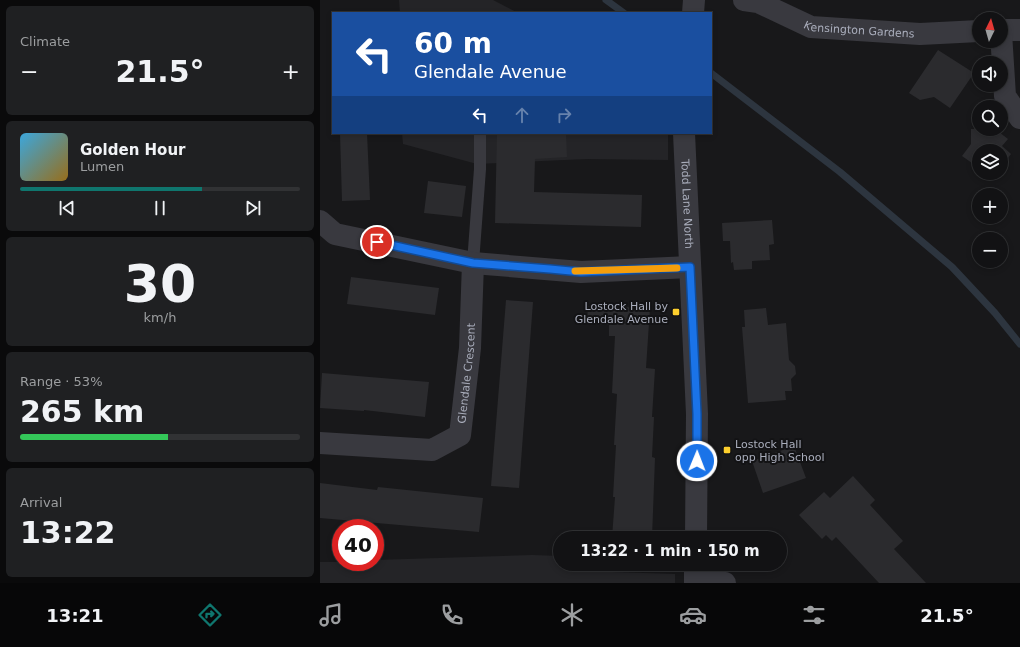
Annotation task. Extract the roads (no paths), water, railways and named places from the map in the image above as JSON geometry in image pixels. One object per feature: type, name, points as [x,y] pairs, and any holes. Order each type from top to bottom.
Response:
[{"type":"street","points":[[693,12],[694,0]]},
{"type":"street","name":"Kensington Gardens","points":[[744,0],[758,2],[811,27],[920,34],[972,31]]},
{"type":"street","points":[[1008,31],[1020,30]]},
{"type":"street","points":[[1002,48],[1005,96],[1020,118]]},
{"type":"street","name":"Todd Lane North","points":[[684,134],[697,414],[696,531]]},
{"type":"street","points":[[320,221],[335,234],[473,263],[581,272],[690,267]]},
{"type":"street","name":"Glendale Crescent","points":[[320,443],[432,450],[460,435],[470,348],[473,263]]},
{"type":"street","points":[[695,576],[725,583]]},
{"type":"lane","points":[[473,263],[480,168],[480,134]]},
{"type":"waterway","points":[[606,0],[623,12]]},
{"type":"waterway","points":[[712,74],[840,172],[952,267],[995,313],[1020,344]]},
{"type":"place","name":"Lostock Hall by Glendale Avenue","points":[[676,312]]},
{"type":"place","name":"Lostock Hall opp High School","points":[[727,450]]}]
